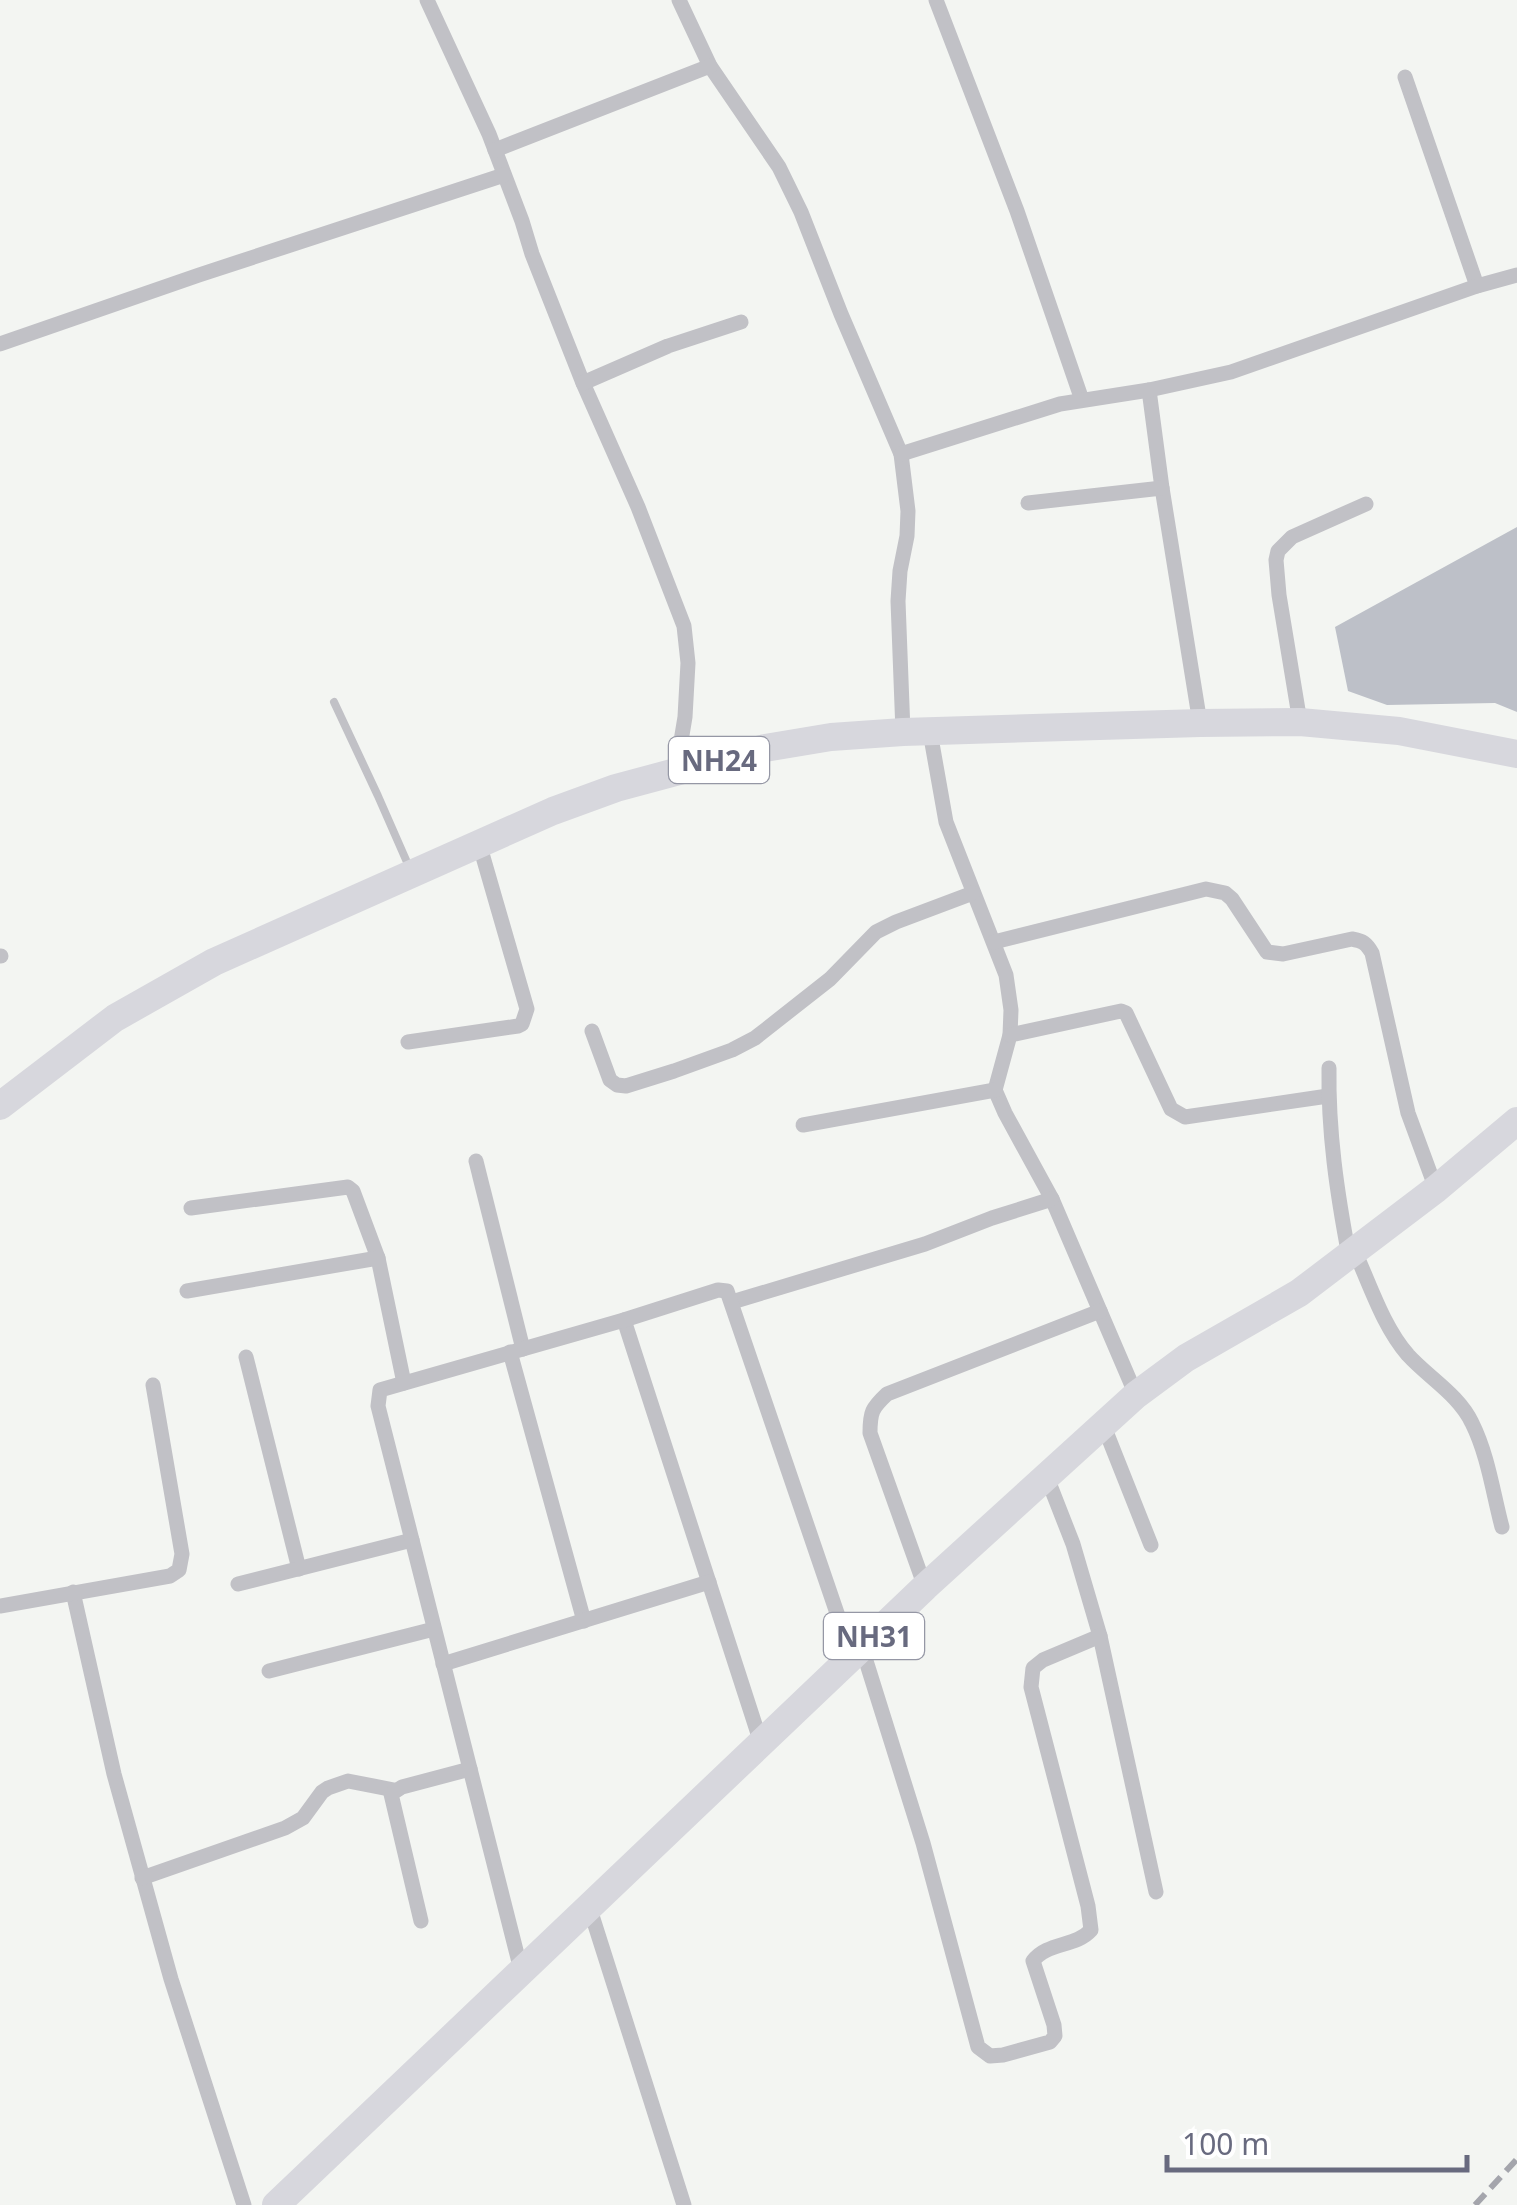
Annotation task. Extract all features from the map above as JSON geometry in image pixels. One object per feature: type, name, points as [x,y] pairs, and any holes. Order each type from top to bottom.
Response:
[{"type":"highway","name":"NH24","points":[[0,1106],[114,1018],[214,962],[553,811],[616,788],[765,748],[830,736],[1300,722],[1399,732],[1517,754]]},
{"type":"highway","name":"NH31","points":[[276,2205],[925,1587],[1136,1395],[1186,1358],[1299,1293],[1436,1190],[1517,1121]]},
{"type":"street","points":[[428,0],[495,150],[532,254],[684,626],[688,664],[676,771]]},
{"type":"street","points":[[679,0],[710,66],[779,167],[901,454],[908,510],[898,601],[916,732],[946,822],[1006,975],[1010,1035],[995,1090],[1052,1199],[1136,1395]]},
{"type":"street","points":[[936,0],[1082,400]]},
{"type":"street","points":[[495,150],[710,66]]},
{"type":"street","points":[[1406,78],[1477,286]]},
{"type":"street","points":[[0,344],[504,175]]},
{"type":"street","points":[[901,454],[1041,409],[1231,372],[1517,275]]},
{"type":"street","points":[[583,382],[668,346],[741,322]]},
{"type":"street","points":[[1149,390],[1200,723]]},
{"type":"street","points":[[1028,504],[1162,488]]},
{"type":"street","points":[[1300,722],[1279,596],[1278,551],[1292,537],[1366,504]]},
{"type":"street","points":[[408,1042],[518,1026],[525,1017],[527,1009],[479,843]]},
{"type":"street","points":[[994,942],[1206,889],[1225,893],[1267,952],[1273,954],[1361,940],[1372,953],[1408,1112],[1436,1190]]},
{"type":"street","points":[[592,1031],[610,1080],[617,1086],[689,1066],[755,1038],[830,979],[876,932],[974,893]]},
{"type":"street","points":[[1010,1035],[1126,1013],[1171,1109],[1185,1117],[1328,1096]]},
{"type":"street","points":[[1329,1068],[1335,1181],[1352,1254],[1389,1329],[1471,1420],[1485,1457],[1502,1528]]},
{"type":"street","points":[[803,1124],[995,1090]]},
{"type":"street","points":[[476,1162],[516,1350],[584,1621]]},
{"type":"street","points":[[191,1208],[348,1187],[353,1191],[378,1258],[404,1383]]},
{"type":"street","points":[[732,1302],[925,1244],[1052,1199]]},
{"type":"street","points":[[187,1291],[378,1258]]},
{"type":"street","points":[[521,1970],[378,1406],[380,1390],[727,1290],[923,1843],[978,2048],[990,2056],[1050,2042],[1056,2036],[1033,1960],[1039,1953],[1084,1937],[1090,1930],[1088,1906],[1032,1688],[1033,1668],[1042,1660],[1100,1636]]},
{"type":"street","points":[[925,1587],[870,1432],[874,1406],[887,1394],[1100,1311]]},
{"type":"street","points":[[624,1320],[761,1743]]},
{"type":"street","points":[[246,1357],[299,1569]]},
{"type":"street","points":[[0,1606],[170,1576],[179,1570],[182,1554],[152,1385]]},
{"type":"street","points":[[1103,1424],[1151,1545]]},
{"type":"street","points":[[1046,1475],[1073,1544],[1100,1636],[1156,1892]]},
{"type":"street","points":[[238,1584],[412,1540]]},
{"type":"street","points":[[443,1664],[709,1582]]},
{"type":"street","points":[[72,1592],[114,1774],[170,1979],[244,2205]]},
{"type":"street","points":[[269,1670],[434,1629]]},
{"type":"street","points":[[142,1878],[285,1828],[303,1818],[322,1792],[338,1785],[356,1782],[394,1790],[470,1769]]},
{"type":"street","points":[[394,1790],[392,1807],[421,1921]]},
{"type":"street","points":[[590,1906],[684,2205]]},
{"type":"lane","points":[[334,702],[411,873]]},
{"type":"shaded area","points":[[1517,527],[1517,712],[1495,703],[1387,705],[1348,691],[1335,627]]},
{"type":"railway","points":[[1475,2205],[1517,2159]]}]
